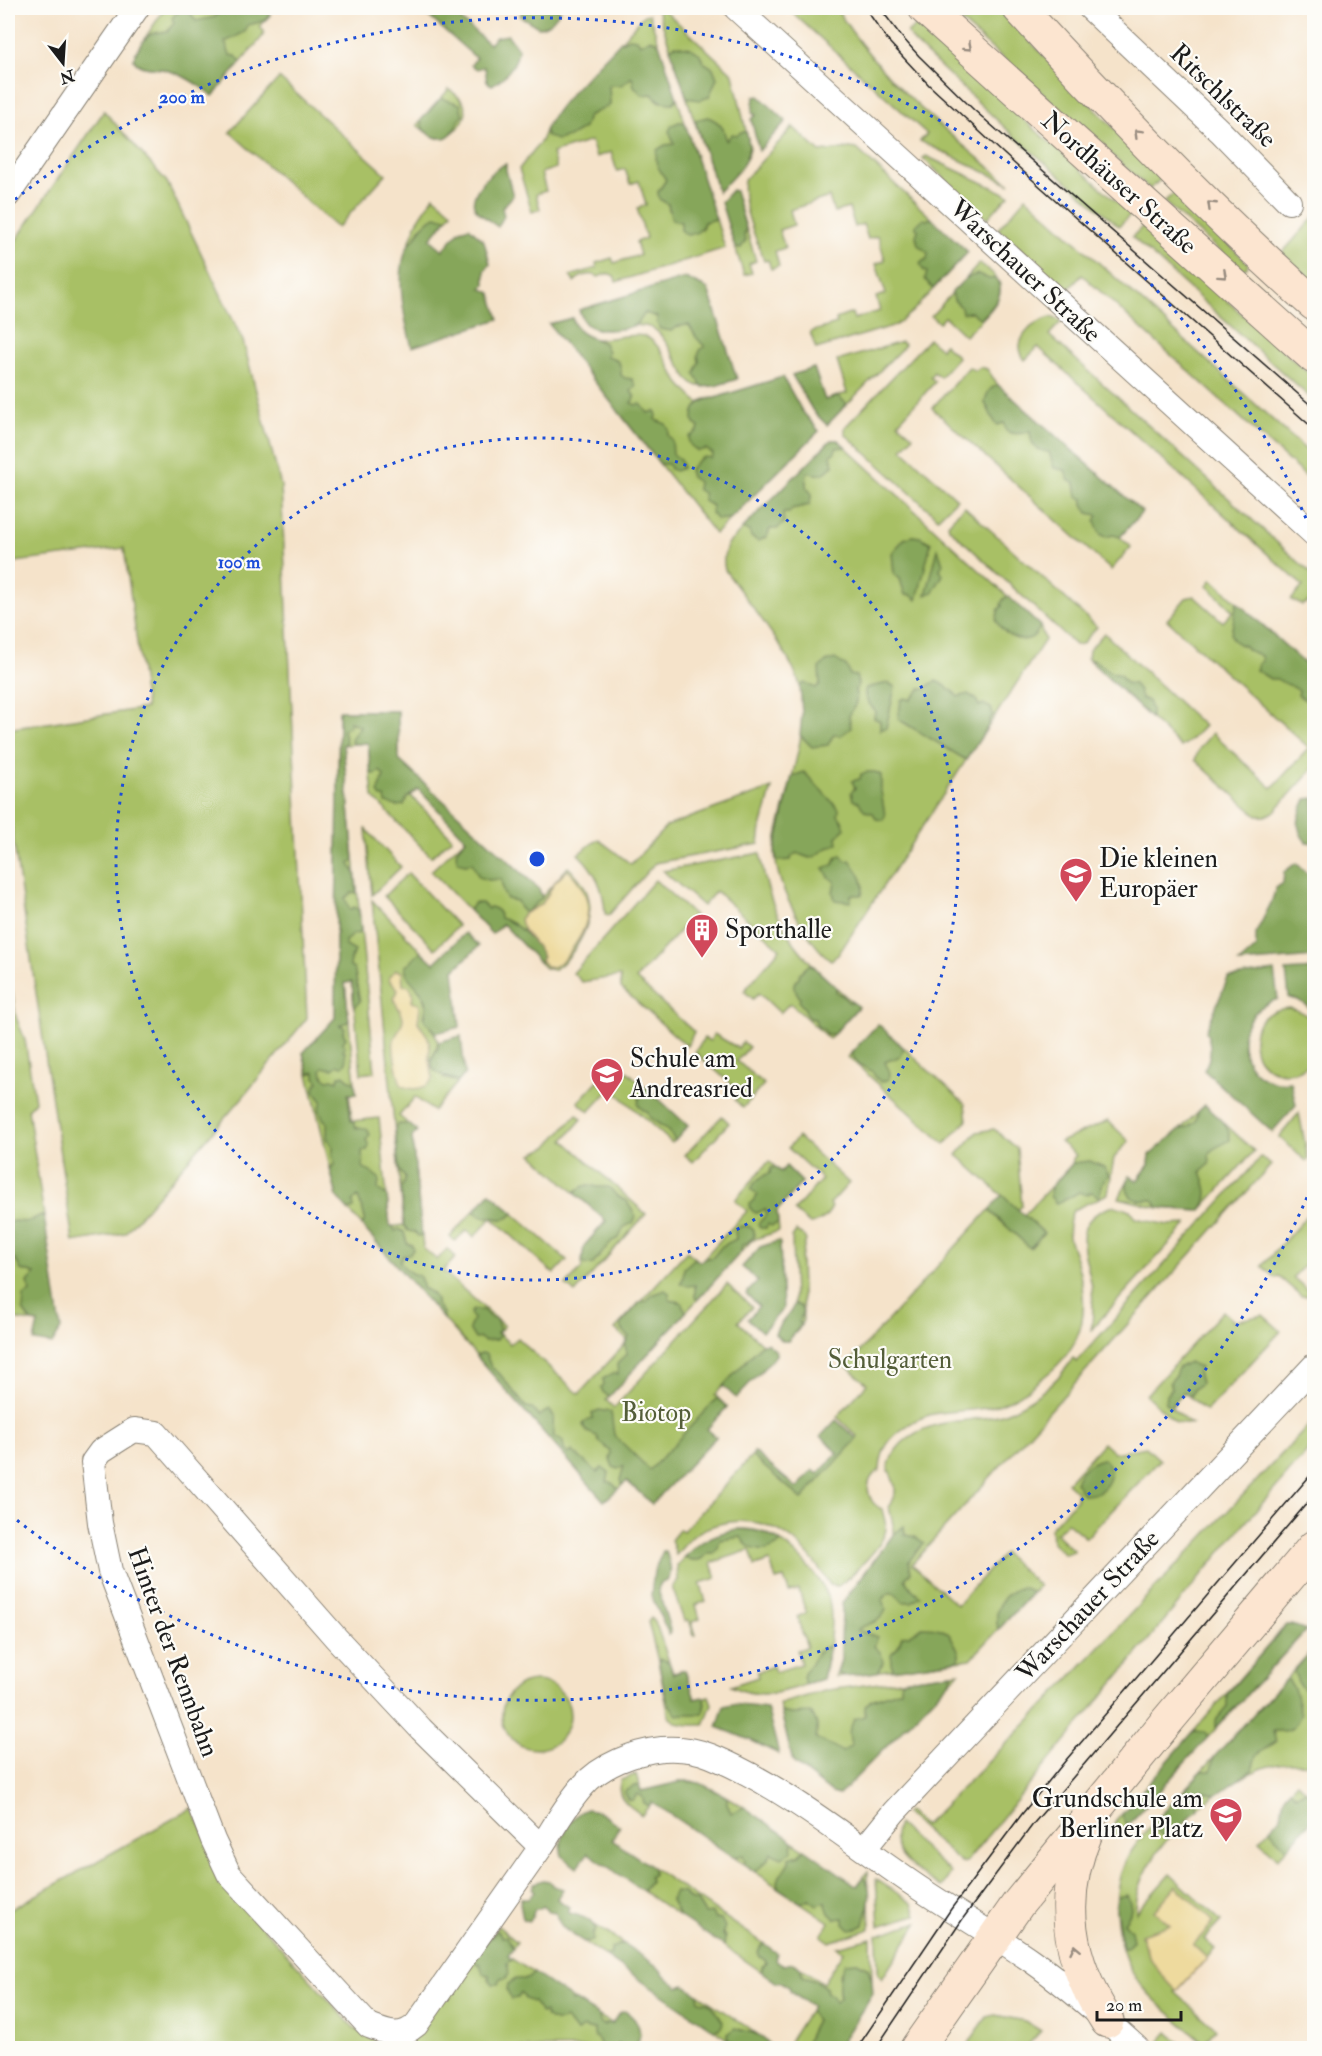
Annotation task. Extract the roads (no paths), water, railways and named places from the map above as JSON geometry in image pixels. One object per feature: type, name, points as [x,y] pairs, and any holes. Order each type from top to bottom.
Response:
[{"type":"main road","name":"Nordhäuser Straße","points":[[925,8],[1314,357]]},
{"type":"main road","name":"Nordhäuser Straße","points":[[1019,8],[1085,80],[1314,304]]},
{"type":"main road","points":[[917,2049],[1018,1904],[1168,1720],[1314,1548]]},
{"type":"main road","points":[[1097,1808],[1078,1851],[1071,1878],[1070,1923],[1080,1971],[1091,1997],[1107,2021]]},
{"type":"street","points":[[8,195],[136,8]]},
{"type":"street","name":"Warschauer Straße","points":[[736,8],[1314,534]]},
{"type":"street","name":"Ritschlstraße","points":[[1090,8],[1220,131],[1289,202]]},
{"type":"street","name":"Warschauer Straße","points":[[864,1849],[894,1812],[1314,1366]]},
{"type":"street","name":"Hinter der Rennbahn","points":[[541,1847],[421,1729],[336,1638],[156,1433],[134,1430],[101,1451],[93,1462],[100,1522],[110,1571],[217,1849],[229,1874],[369,2026],[399,2035],[416,2025],[541,1847],[582,1786],[598,1773],[648,1751],[681,1749],[709,1755],[743,1771],[864,1849]]},
{"type":"street","points":[[864,1849],[1034,1963],[1107,2021],[1137,2049]]},
{"type":"tram line","points":[[865,8],[889,42],[929,85],[1314,429]]},
{"type":"tram line","points":[[880,8],[919,56],[974,110],[1314,408]]},
{"type":"tram line","points":[[857,2048],[951,1909],[1022,1814],[1314,1471]]},
{"type":"tram line","points":[[876,2048],[964,1917],[1034,1823],[1314,1495]]},
{"type":"place","name":"Die kleinen Europäer","points":[[1076,903]]},
{"type":"place","name":"Sporthalle","points":[[702,959]]},
{"type":"place","name":"Schule am Andreasried","points":[[607,1103]]},
{"type":"place","name":"Grundschule am Berliner Platz","points":[[1226,1843]]},
{"type":"park label","name":"Schulgarten","points":[[890,1360]]},
{"type":"park label","name":"Biotop","points":[[656,1413]]}]
